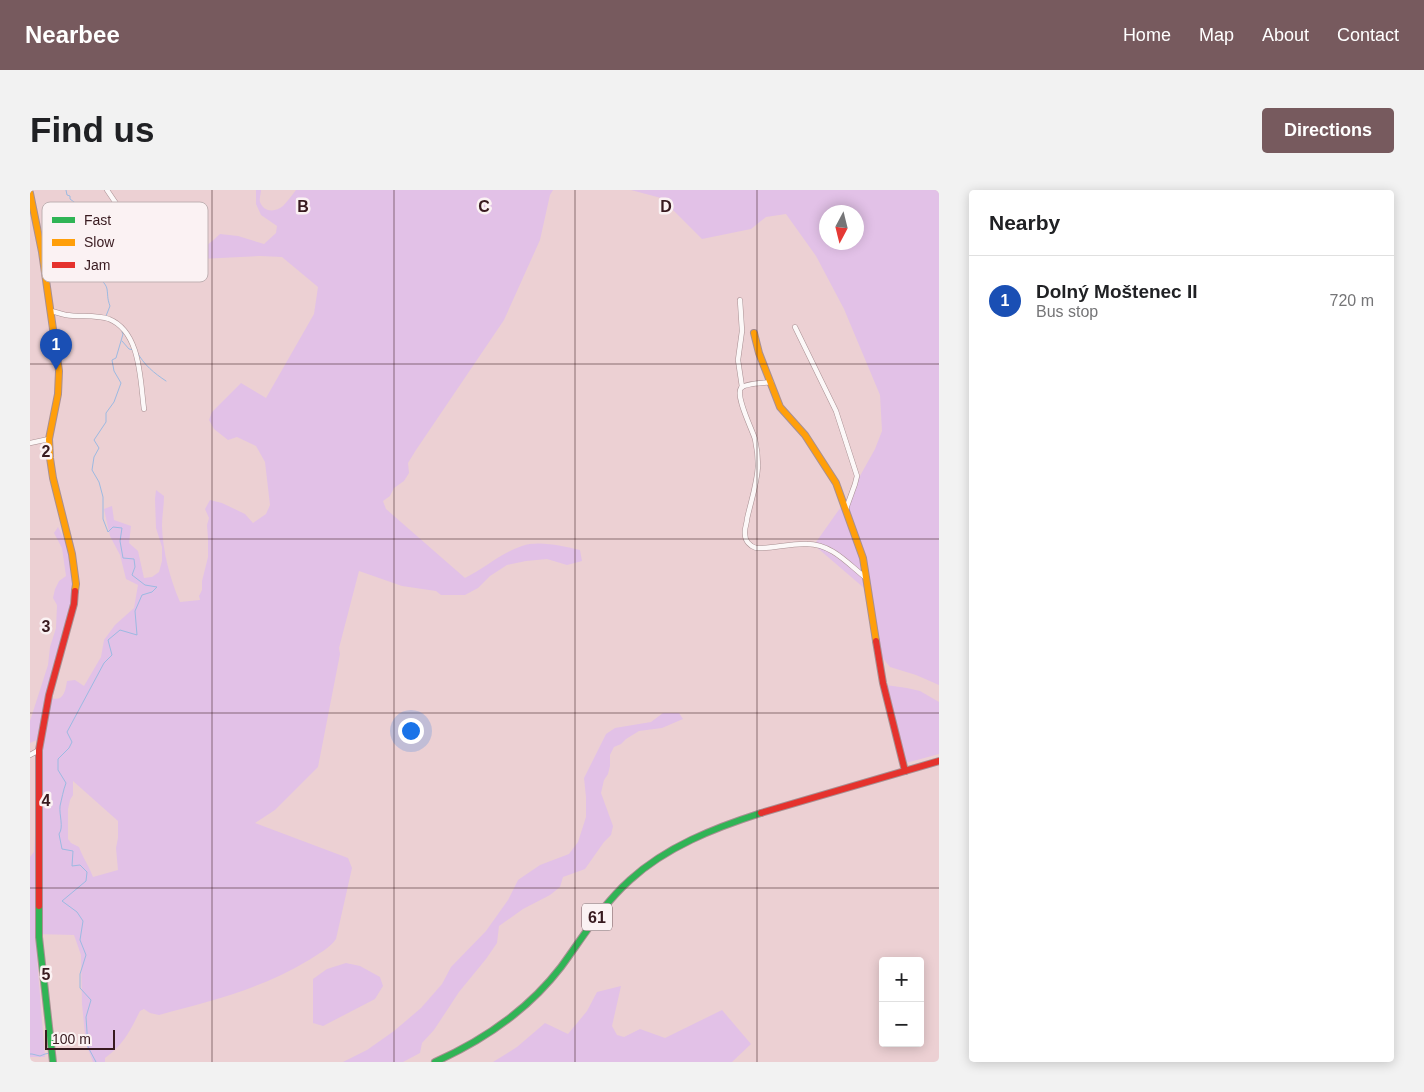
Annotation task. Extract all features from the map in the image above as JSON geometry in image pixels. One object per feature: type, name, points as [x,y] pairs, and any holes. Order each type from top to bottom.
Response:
[{"type":"street","points":[[107,190],[115,202]]},
{"type":"street","points":[[30,193],[42,252]]},
{"type":"street","points":[[47,282],[59,378],[58,394],[49,439],[49,453],[74,562],[76,594],[50,695],[39,750],[39,937],[52,1056]]},
{"type":"street","points":[[740,300],[742,331],[738,360],[742,387],[740,393],[741,402],[755,439],[758,457],[757,479],[744,534],[746,540],[752,547],[756,548],[808,544],[823,546],[837,554],[866,578]]},
{"type":"street","points":[[51,311],[67,315],[107,319],[122,327],[131,338],[135,350],[144,409]]},
{"type":"street","points":[[795,327],[836,412],[857,476],[846,509]]},
{"type":"street","points":[[754,333],[759,353],[780,408],[810,442],[836,483],[863,558],[883,683],[905,771]]},
{"type":"street","points":[[742,387],[771,382]]},
{"type":"street","points":[[30,443],[49,439]]},
{"type":"street","points":[[30,755],[39,750]]},
{"type":"street","name":"61","points":[[435,1062],[467,1048],[492,1032],[539,992],[560,968],[608,903],[630,879],[660,856],[707,832],[724,826],[783,806],[939,761]]},
{"type":"shaded area","points":[[256,190],[261,190],[260,201],[262,206],[270,210],[283,206],[296,190],[553,190],[550,195],[540,240],[504,320],[416,450],[408,463],[409,473],[404,481],[394,488],[390,496],[383,501],[386,509],[465,578],[507,553],[528,544],[551,544],[580,550],[582,561],[567,565],[547,559],[507,565],[490,576],[478,588],[465,595],[441,595],[436,591],[402,586],[359,571],[339,648],[340,654],[318,767],[275,810],[255,823],[348,858],[352,868],[336,939],[327,948],[309,960],[273,979],[254,986],[217,999],[159,1015],[144,1009],[140,1011],[126,1037],[105,1058],[105,1062],[93,1062],[86,1044],[82,1004],[81,955],[74,935],[35,934],[45,1057],[30,1057],[30,857],[34,852],[37,799],[37,740],[30,743],[30,721],[48,665],[50,647],[56,628],[57,605],[53,598],[55,589],[59,581],[66,576],[62,548],[54,533],[58,527],[67,546],[73,567],[72,597],[69,614],[47,696],[56,699],[64,694],[67,681],[75,680],[84,686],[101,657],[104,640],[115,625],[134,608],[138,585],[126,579],[120,555],[110,536],[104,509],[112,506],[114,520],[131,526],[129,543],[138,551],[144,578],[152,577],[159,572],[162,561],[162,547],[156,528],[156,490],[164,496],[162,527],[165,556],[180,602],[200,600],[199,596],[202,590],[202,581],[208,557],[207,525],[209,518],[205,509],[210,500],[222,503],[245,514],[253,523],[266,514],[270,505],[265,462],[256,446],[237,437],[228,440],[214,429],[209,420],[212,412],[241,383],[266,398],[314,314],[318,287],[282,257],[208,259],[208,244],[220,234],[238,236],[264,244],[276,233],[277,226],[261,215],[256,204]],"holes":[[[73,781],[118,821],[116,848],[118,870],[93,877],[79,847],[68,839],[68,809],[73,795]]]},
{"type":"shaded area","points":[[631,190],[939,190],[939,685],[890,667],[881,656],[871,594],[814,545],[846,501],[875,449],[882,431],[880,395],[844,309],[816,256],[786,214],[766,217],[751,229],[702,239],[661,198]]},
{"type":"shaded area","points":[[886,685],[920,691],[939,702],[939,754],[906,763]]},
{"type":"shaded area","points":[[663,713],[679,713],[683,719],[662,728],[639,731],[614,747],[610,755],[610,766],[601,793],[613,826],[611,835],[585,869],[563,877],[560,887],[550,895],[523,909],[499,926],[497,943],[459,992],[434,1030],[422,1043],[420,1053],[403,1062],[343,1062],[367,1050],[394,1031],[421,1008],[442,984],[451,967],[486,931],[508,900],[518,880],[540,865],[569,854],[578,842],[586,817],[584,778],[606,734],[615,728],[651,722]]},
{"type":"shaded area","points":[[346,963],[360,966],[380,977],[383,986],[375,999],[323,1026],[313,1023],[313,979],[327,969]]},
{"type":"shaded area","points":[[621,986],[612,1026],[617,1035],[624,1037],[640,1029],[665,1038],[722,1010],[751,1044],[732,1062],[493,1062],[517,1047],[545,1023],[568,1034],[587,1011],[597,992]]},
{"type":"waterway","points":[[66,190],[67,195],[74,202]]},
{"type":"waterway","points":[[102,282],[107,289],[110,306],[106,316]]},
{"type":"waterway","points":[[96,1062],[88,1047],[86,1017],[91,1000],[80,988],[80,974],[86,955],[80,940],[83,921],[77,912],[62,901],[86,881],[87,872],[80,865],[72,866],[73,851],[62,849],[59,834],[61,824],[60,806],[66,783],[58,770],[58,759],[69,748],[72,742],[67,732],[104,663],[112,655],[108,640],[120,630],[137,635],[135,611],[142,595],[152,592],[157,587],[145,585],[132,575],[135,567],[134,559],[123,558],[120,541],[122,528],[113,527],[108,532],[103,519],[103,497],[99,482],[92,470],[94,457],[99,448],[94,440],[106,422],[106,413],[114,402],[121,383],[114,371],[112,360],[116,358],[122,332]]},
{"type":"waterway","points":[[122,341],[129,349],[134,350]]},
{"type":"waterway","points":[[137,352],[143,361],[166,381]]},
{"type":"waterway","points":[[30,1054],[40,1056],[50,1053]]},
{"type":"traffic: fast","points":[[435,1062],[488,1034],[520,1010],[548,983],[610,900],[644,868],[675,848],[708,832],[761,813]]},
{"type":"traffic: fast","points":[[39,906],[39,937],[53,1062]]},
{"type":"traffic: slow","points":[[30,193],[42,252]]},
{"type":"traffic: slow","points":[[46,282],[59,371],[58,394],[49,439],[50,458],[53,478],[72,554],[76,584],[75,591]]},
{"type":"traffic: slow","points":[[754,333],[759,353],[780,407],[805,435],[836,483],[863,558],[876,641]]},
{"type":"traffic: jam","points":[[39,906],[39,750],[49,695],[74,604],[75,591]]},
{"type":"traffic: jam","points":[[876,641],[883,683],[905,771]]},
{"type":"traffic: jam","points":[[761,813],[939,761]]},
{"type":"place","name":"Dolný Moštenec II","points":[[56,370]]}]
